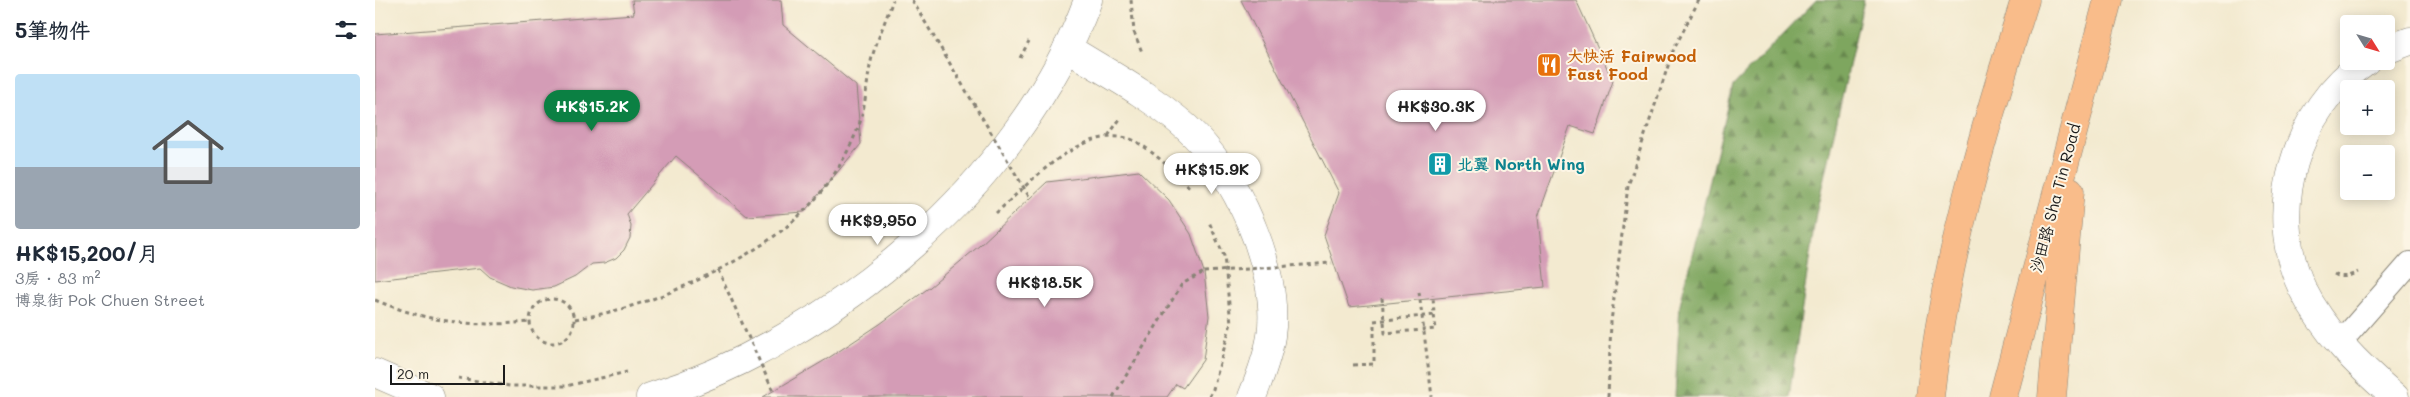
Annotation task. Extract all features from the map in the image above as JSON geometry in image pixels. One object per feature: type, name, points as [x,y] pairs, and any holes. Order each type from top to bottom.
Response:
[{"type":"highway","points":[[1930,397],[1933,368],[1959,229],[1998,85],[2025,0]]},
{"type":"highway","name":"沙田路 Sha Tin Road","points":[[2003,397],[2108,0]]},
{"type":"highway","points":[[2052,397],[2076,117]]},
{"type":"street","points":[[650,397],[707,376],[792,332],[832,307],[907,250],[947,214],[1021,125],[1046,88],[1067,48],[1088,0]]},
{"type":"street","points":[[2395,47],[2410,41]]},
{"type":"street","points":[[1067,48],[1138,92],[1188,128],[1217,163],[1238,196],[1260,249],[1271,308],[1271,335],[1252,397]]},
{"type":"street","points":[[2355,70],[2340,82],[2315,115],[2297,154],[2287,202],[2286,226],[2295,269],[2302,288],[2314,308],[2355,361],[2395,397]]},
{"type":"street","points":[[375,373],[430,397]]},
{"type":"lane","points":[[2340,343],[2410,263]]},
{"type":"path","points":[[575,319],[634,307],[663,297],[718,270],[777,236],[804,213],[835,172],[858,126],[868,93],[872,59],[893,0]]},
{"type":"path","points":[[912,0],[1030,198]]},
{"type":"path","points":[[1131,0],[1134,32],[1140,49],[1145,55]]},
{"type":"path","points":[[1608,397],[1611,322],[1628,186],[1673,51],[1699,0]]},
{"type":"path","points":[[1017,64],[1033,33]]},
{"type":"path","points":[[982,119],[987,111]]},
{"type":"path","points":[[1108,137],[1129,138],[1169,165],[1193,191]]},
{"type":"path","points":[[1206,214],[1224,256],[1231,323],[1213,389],[1209,397]]},
{"type":"path","points":[[1113,397],[1182,284],[1204,272],[1332,263]]},
{"type":"path","points":[[718,270],[773,391]]},
{"type":"path","points":[[2331,273],[2339,277],[2349,277],[2362,270],[2386,290]]},
{"type":"path","points":[[1419,292],[1432,397]]},
{"type":"path","points":[[1381,298],[1385,333],[1436,329],[1433,295]]},
{"type":"path","points":[[548,299],[561,300],[568,304],[575,319],[575,326],[571,334],[557,343],[543,342],[532,331],[530,322],[535,307],[548,299]]},
{"type":"path","points":[[375,300],[409,314],[448,323],[489,326],[530,322]]},
{"type":"path","points":[[1353,365],[1374,364],[1374,321],[1434,315]]},
{"type":"path","points":[[736,326],[744,322]]},
{"type":"path","points":[[452,376],[510,386],[566,386],[628,372]]},
{"type":"green space","points":[[1816,0],[1864,0],[1816,213],[1789,397],[1675,397],[1680,304],[1733,86]]},
{"type":"building","points":[[632,0],[781,0],[783,25],[856,86],[861,144],[804,212],[747,216],[676,156],[627,214],[631,226],[630,238],[624,250],[616,258],[604,263],[592,264],[575,277],[554,287],[532,290],[511,286],[490,277],[480,268],[375,280],[375,34],[634,14]]},
{"type":"building","name":"北翼 North Wing","points":[[1241,0],[1576,0],[1613,81],[1595,134],[1570,126],[1538,217],[1545,287],[1349,307],[1324,235],[1339,193]]},
{"type":"building","points":[[1139,171],[1169,200],[1191,234],[1204,272],[1209,316],[1203,360],[1183,388],[1176,384],[1167,397],[763,397],[827,359],[880,324],[930,287],[979,246],[1047,182]]},
{"type":"place","name":"大快活 Fairwood Fast Food","points":[[1549,65]]},
{"type":"place","name":"北翼 North Wing","points":[[1440,164]]}]
